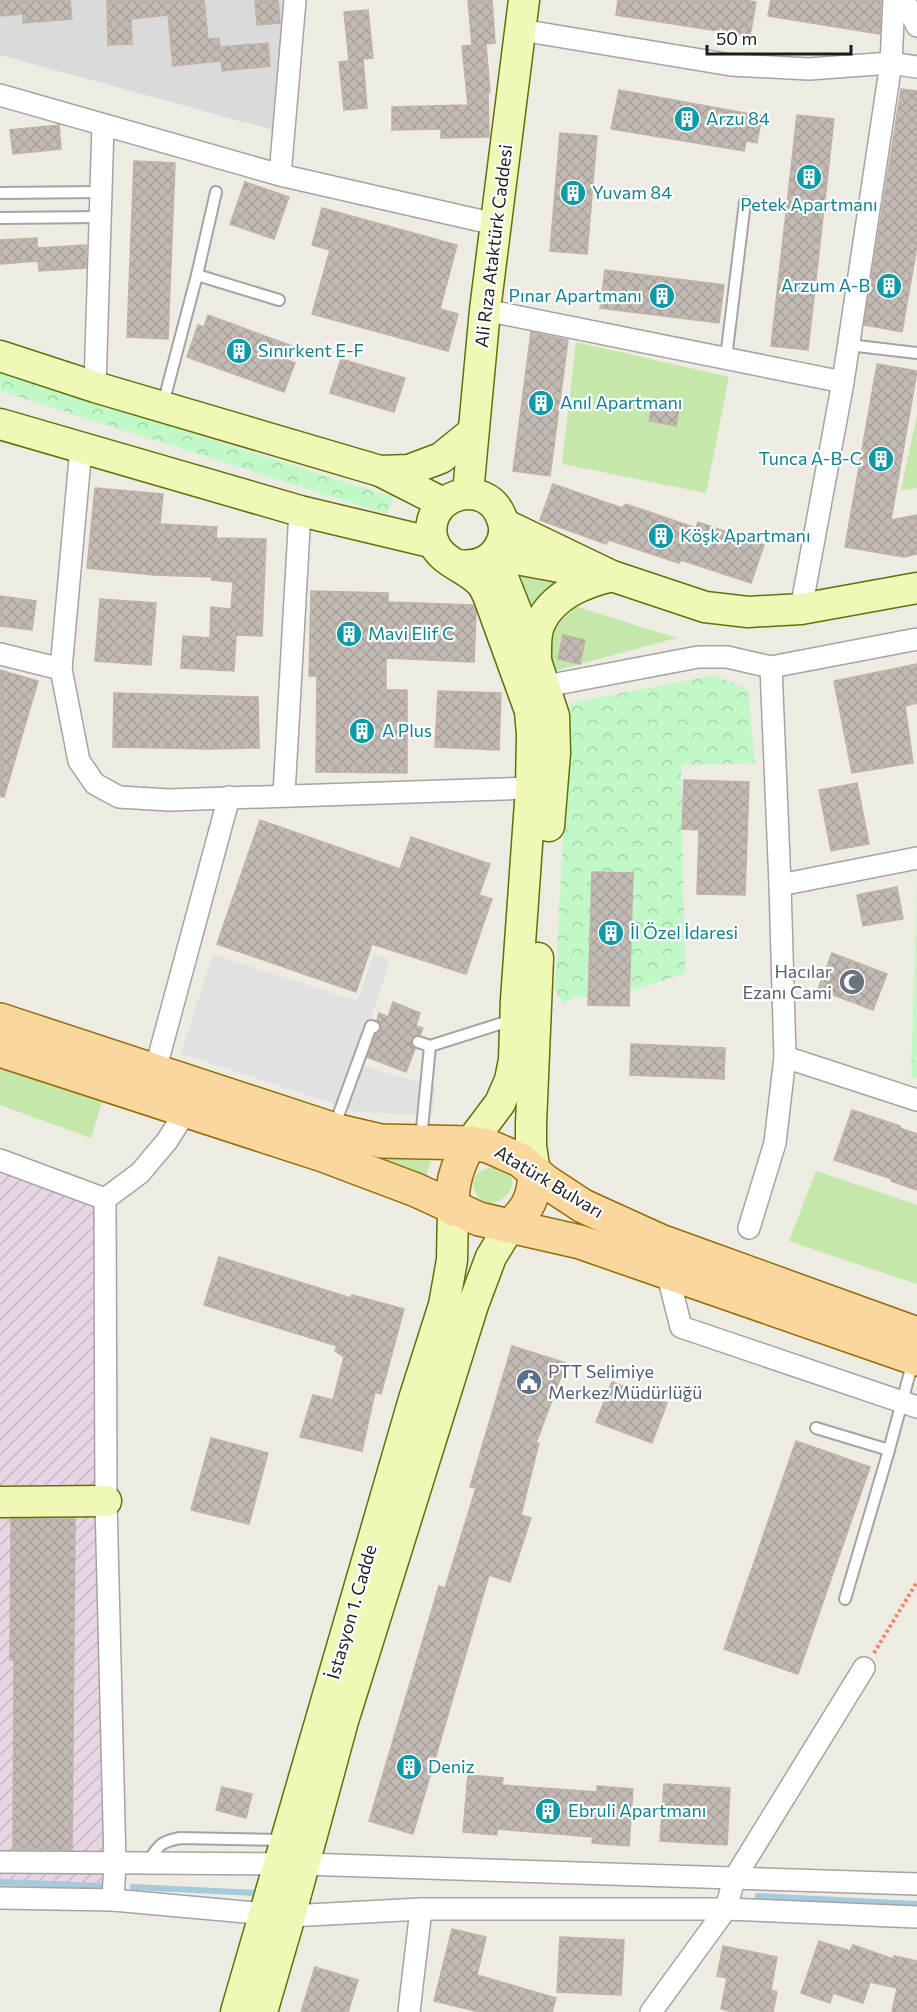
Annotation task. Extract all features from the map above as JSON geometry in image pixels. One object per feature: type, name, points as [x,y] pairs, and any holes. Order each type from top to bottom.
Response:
[{"type":"main road","name":"Ali Rıza Ataktürk Caddesi","points":[[456,498],[473,432],[495,224],[524,0]]},
{"type":"main road","points":[[0,356],[95,387],[380,471],[456,498],[484,497],[494,504],[504,524],[501,546],[494,555],[478,565],[459,565]]},
{"type":"main road","points":[[0,424],[300,511],[434,543]]},
{"type":"main road","points":[[380,471],[410,470],[441,458],[473,432]]},
{"type":"main road","points":[[453,1209],[452,1190],[457,1170],[470,1143],[500,1103],[510,1080],[514,1060],[531,788],[532,735],[530,711],[524,691],[482,583],[459,565],[448,561],[434,543],[432,521],[436,512],[456,498]]},
{"type":"main road","points":[[504,524],[612,576],[705,607],[748,612],[801,609],[917,588]]},
{"type":"main road","points":[[494,555],[612,576]]},
{"type":"main road","points":[[494,555],[541,674],[554,716],[555,753],[538,953],[531,1124],[535,1173],[533,1195],[525,1211],[510,1226]]},
{"type":"main road","points":[[541,674],[536,639],[540,623],[551,608],[568,592],[585,583],[612,576]]},
{"type":"main road","name":"Atatürk Bulvarı","points":[[0,1020],[333,1129],[381,1141],[470,1143],[488,1146],[520,1160],[583,1206],[916,1350]]},
{"type":"main road","name":"Atatürk Bulvarı","points":[[0,1050],[377,1175],[479,1219],[580,1242],[667,1272],[916,1350]]},
{"type":"main road","name":"İstasyon 1. Cadde","points":[[262,2012],[289,1856],[414,1399],[444,1305],[452,1260],[453,1209]]},
{"type":"main road","name":"İstasyon 1. Cadde","points":[[289,1856],[343,1721],[473,1305],[491,1257],[510,1226]]},
{"type":"main road","points":[[0,1502],[106,1500]]},
{"type":"main road","name":"İstasyon 1. Cadde","points":[[236,2012],[277,1915]]},
{"type":"street","points":[[280,175],[295,0]]},
{"type":"street","points":[[801,609],[849,345],[891,63],[894,0]]},
{"type":"street","points":[[904,0],[917,26]]},
{"type":"street","points":[[521,30],[731,65],[809,69],[891,63],[917,67]]},
{"type":"street","points":[[0,94],[280,175],[495,224]]},
{"type":"street","points":[[95,387],[103,125]]},
{"type":"street","points":[[485,310],[843,382]]},
{"type":"street","points":[[81,448],[61,669],[79,760],[95,784],[119,797],[169,800],[531,788]]},
{"type":"street","points":[[284,795],[300,511]]},
{"type":"street","points":[[541,674],[698,657],[727,657],[771,667],[917,639]]},
{"type":"street","points":[[0,654],[61,669]]},
{"type":"street","points":[[749,1228],[775,1143],[784,1057],[771,667]]},
{"type":"street","points":[[155,1071],[229,797]]},
{"type":"street","points":[[780,885],[917,858]]},
{"type":"street","points":[[784,1057],[917,1100]]},
{"type":"street","points":[[105,1199],[140,1173],[167,1142],[186,1110]]},
{"type":"street","points":[[0,1160],[105,1199]]},
{"type":"street","points":[[105,1199],[106,1500],[115,1863],[113,1900]]},
{"type":"street","points":[[667,1272],[681,1327],[909,1405]]},
{"type":"street","points":[[651,2012],[726,1909],[734,1879],[864,1668]]},
{"type":"street","points":[[0,1862],[147,1863],[289,1856],[734,1879],[917,1884]]},
{"type":"street","points":[[0,1898],[113,1900],[277,1915],[421,1909],[726,1909],[917,1917]]},
{"type":"street","points":[[409,2012],[421,1909]]},
{"type":"lane","points":[[0,193],[100,192]]},
{"type":"lane","points":[[162,407],[216,192]]},
{"type":"lane","points":[[726,358],[745,202]]},
{"type":"lane","points":[[0,218],[101,217]]},
{"type":"lane","points":[[197,275],[279,300]]},
{"type":"lane","points":[[849,345],[917,353]]},
{"type":"lane","points":[[418,1042],[429,1046],[515,1019]]},
{"type":"lane","points":[[333,1129],[371,1026],[374,1027]]},
{"type":"lane","points":[[420,1142],[429,1046]]},
{"type":"lane","points":[[845,1599],[889,1450],[909,1405],[916,1350]]},
{"type":"lane","points":[[816,1428],[889,1450]]},
{"type":"path","points":[[864,1668],[917,1582]]},
{"type":"shaded area","points":[[0,0],[284,0],[273,130],[0,55]]},
{"type":"shaded area","points":[[374,953],[390,960],[356,1064],[436,1087],[432,1115],[357,1112],[181,1053],[213,954],[357,1001]]},
{"type":"shaded area","points":[[0,1160],[105,1199],[113,1900],[0,1898]]},
{"type":"green space","points":[[576,342],[729,377],[706,493],[562,464]]},
{"type":"green space","points":[[0,373],[393,497],[387,514],[0,391]]},
{"type":"green space","points":[[917,415],[917,488],[901,490]]},
{"type":"green space","points":[[516,571],[560,579],[548,589],[533,614]]},
{"type":"green space","points":[[574,606],[677,638],[554,671],[547,652],[548,644],[555,629]]},
{"type":"green space","points":[[715,675],[748,690],[755,763],[681,765],[685,973],[629,992],[592,873],[588,997],[575,997],[563,1004],[555,990],[570,703]]},
{"type":"green space","points":[[917,880],[917,1079],[911,1077]]},
{"type":"green space","points":[[0,1069],[102,1102],[91,1138],[0,1105]]},
{"type":"green space","points":[[353,1153],[432,1154],[425,1181]]},
{"type":"green space","points":[[495,1167],[510,1175],[512,1187],[503,1198],[487,1204],[476,1193],[473,1181],[480,1172]]},
{"type":"green space","points":[[816,1171],[917,1205],[917,1284],[789,1241]]},
{"type":"building","points":[[0,0],[70,0],[72,19],[23,23],[23,14],[0,16]]},
{"type":"building","points":[[107,0],[204,0],[208,39],[219,38],[220,47],[268,43],[270,66],[222,71],[221,61],[173,66],[168,15],[131,19],[132,44],[108,45]]},
{"type":"building","points":[[255,0],[278,0],[280,23],[257,25]]},
{"type":"building","points":[[468,0],[492,0],[495,43],[486,44],[490,92],[488,93],[489,137],[441,138],[441,129],[392,130],[392,107],[468,105],[462,46],[472,45]]},
{"type":"building","points":[[618,0],[743,0],[756,2],[750,36],[616,15]]},
{"type":"building","points":[[771,0],[881,0],[880,34],[768,16]]},
{"type":"building","points":[[368,10],[373,58],[363,59],[367,108],[344,110],[339,62],[349,61],[344,12]]},
{"type":"building","name":"Arzum A-B","points":[[901,89],[917,91],[917,246],[902,332],[864,325]]},
{"type":"building","name":"Arzu 84","points":[[619,90],[762,116],[757,143],[746,141],[744,151],[611,129]]},
{"type":"building","points":[[797,115],[834,119],[808,350],[771,346]]},
{"type":"building","points":[[59,125],[61,149],[13,154],[10,130]]},
{"type":"building","name":"Yuvam 84","points":[[560,133],[597,136],[587,254],[550,251]]},
{"type":"building","points":[[134,161],[175,163],[168,339],[127,337]]},
{"type":"building","points":[[245,182],[289,197],[274,239],[230,224]]},
{"type":"building","points":[[322,208],[457,245],[440,309],[458,314],[448,351],[312,314],[330,250],[312,245]]},
{"type":"building","points":[[37,238],[37,248],[86,245],[86,268],[39,271],[38,261],[0,264],[0,240]]},
{"type":"building","name":"Pınar Apartmanı","points":[[605,270],[724,285],[719,323],[600,308]]},
{"type":"building","name":"Sınırkent E-F","points":[[208,315],[292,346],[287,360],[295,363],[284,392],[187,357],[198,325],[204,327]]},
{"type":"building","name":"Anıl Apartmanı","points":[[531,332],[568,340],[550,476],[513,471]]},
{"type":"building","points":[[341,359],[405,378],[394,412],[330,393]]},
{"type":"building","name":"Tunca A-B-C","points":[[877,364],[917,371],[891,520],[917,515],[917,554],[904,557],[845,547]]},
{"type":"building","points":[[654,398],[680,404],[676,426],[649,421]]},
{"type":"building","name":"Köşk Apartmanı","points":[[553,484],[622,508],[626,504],[696,528],[698,522],[764,545],[751,583],[609,540],[606,544],[540,520]]},
{"type":"building","points":[[95,488],[163,494],[160,524],[217,527],[216,538],[266,539],[262,636],[236,635],[234,671],[181,668],[183,636],[210,638],[211,607],[231,609],[233,582],[212,580],[212,577],[154,575],[87,568]]},
{"type":"building","points":[[311,591],[388,593],[388,602],[473,605],[476,612],[474,662],[386,658],[386,690],[407,690],[407,773],[316,772],[317,676],[309,676]]},
{"type":"building","points":[[0,596],[36,601],[32,630],[0,626]]},
{"type":"building","points":[[100,599],[156,603],[151,665],[95,661]]},
{"type":"building","points":[[563,635],[585,640],[580,664],[558,659]]},
{"type":"building","points":[[917,664],[917,703],[905,706],[913,763],[852,773],[834,681]]},
{"type":"building","points":[[0,670],[38,681],[4,797],[0,796]]},
{"type":"building","points":[[438,691],[501,693],[499,750],[435,747]]},
{"type":"building","points":[[114,693],[258,697],[259,748],[113,747]]},
{"type":"building","points":[[684,780],[749,782],[745,895],[697,894],[699,830],[682,829]]},
{"type":"building","points":[[857,783],[869,844],[831,851],[819,790]]},
{"type":"building","points":[[260,820],[400,869],[411,837],[490,864],[479,895],[492,899],[466,974],[372,944],[356,992],[217,944]]},
{"type":"building","name":"İl Özel İdaresi","points":[[592,872],[633,873],[629,1006],[588,1005]]},
{"type":"building","points":[[897,887],[903,919],[863,926],[857,895]]},
{"type":"building","name":"Hacılar Ezanı Cami","points":[[832,953],[887,974],[873,1010],[818,989]]},
{"type":"building","points":[[393,1002],[420,1013],[416,1026],[423,1028],[420,1035],[411,1039],[411,1044],[415,1049],[406,1072],[367,1057],[376,1034],[381,1029],[377,1020],[379,1013],[388,1017]]},
{"type":"building","points":[[631,1044],[725,1048],[724,1079],[630,1075]]},
{"type":"building","points":[[852,1110],[917,1134],[917,1190],[891,1181],[892,1179],[834,1160]]},
{"type":"building","points":[[219,1257],[351,1298],[352,1295],[404,1309],[381,1394],[375,1392],[362,1451],[300,1437],[313,1395],[333,1400],[344,1357],[335,1351],[337,1346],[204,1305]]},
{"type":"building","points":[[512,1346],[566,1363],[536,1443],[539,1443],[521,1515],[531,1518],[510,1582],[489,1575],[413,1834],[369,1821],[439,1586],[445,1588],[476,1488],[470,1487]]},
{"type":"building","points":[[612,1382],[667,1403],[652,1443],[596,1422]]},
{"type":"building","points":[[211,1438],[268,1453],[249,1524],[191,1510]]},
{"type":"building","points":[[796,1441],[870,1467],[798,1674],[724,1649]]},
{"type":"building","points":[[11,1519],[75,1519],[72,1850],[13,1849],[14,1660],[10,1660]]},
{"type":"building","name":"Ebruli Apartmanı","points":[[468,1775],[503,1778],[502,1785],[597,1792],[597,1786],[633,1789],[629,1846],[592,1843],[593,1837],[497,1829],[497,1835],[463,1832]]},
{"type":"building","points":[[664,1784],[730,1788],[727,1845],[660,1841]]},
{"type":"building","points":[[222,1787],[252,1794],[246,1818],[216,1810]]},
{"type":"building","points":[[452,1929],[486,1937],[477,1975],[556,1998],[552,2012],[480,2012],[434,2001]]},
{"type":"building","points":[[560,1937],[624,1940],[621,1995],[557,1992]]},
{"type":"building","points":[[819,1941],[850,1951],[853,1945],[893,1959],[894,1956],[917,1961],[917,2012],[892,2012],[897,1988],[870,1982],[863,2003],[833,1993],[830,2003],[801,1993]]},
{"type":"building","points":[[723,1946],[777,1957],[771,1990],[777,1992],[773,2012],[734,2012],[721,2009],[727,1978],[717,1976]]},
{"type":"building","points":[[315,1967],[358,1980],[348,2012],[301,2012]]},
{"type":"waterway","points":[[0,1882],[100,1886]]},
{"type":"waterway","points":[[133,1887],[257,1893]]},
{"type":"waterway","points":[[758,1896],[917,1904]]},
{"type":"place","name":"Arzu 84","points":[[687,119]]},
{"type":"place","name":"Petek Apartmanı","points":[[809,177]]},
{"type":"place","name":"Yuvam 84","points":[[573,193]]},
{"type":"place","name":"Arzum A-B","points":[[889,286]]},
{"type":"place","name":"Pınar Apartmanı","points":[[662,296]]},
{"type":"place","name":"Sınırkent E-F","points":[[239,351]]},
{"type":"place","name":"Anıl Apartmanı","points":[[541,403]]},
{"type":"place","name":"Tunca A-B-C","points":[[881,459]]},
{"type":"place","name":"Köşk Apartmanı","points":[[661,536]]},
{"type":"place","name":"Mavi Elif C","points":[[349,634]]},
{"type":"place","name":"A Plus","points":[[362,731]]},
{"type":"place","name":"İl Özel İdaresi","points":[[611,933]]},
{"type":"place","name":"Hacılar Ezanı Cami","points":[[852,982]]},
{"type":"place","name":"PTT Selimiye Merkez Müdürlüğü","points":[[529,1382]]},
{"type":"place","name":"Deniz","points":[[409,1767]]},
{"type":"place","name":"Ebruli Apartmanı","points":[[548,1811]]}]
